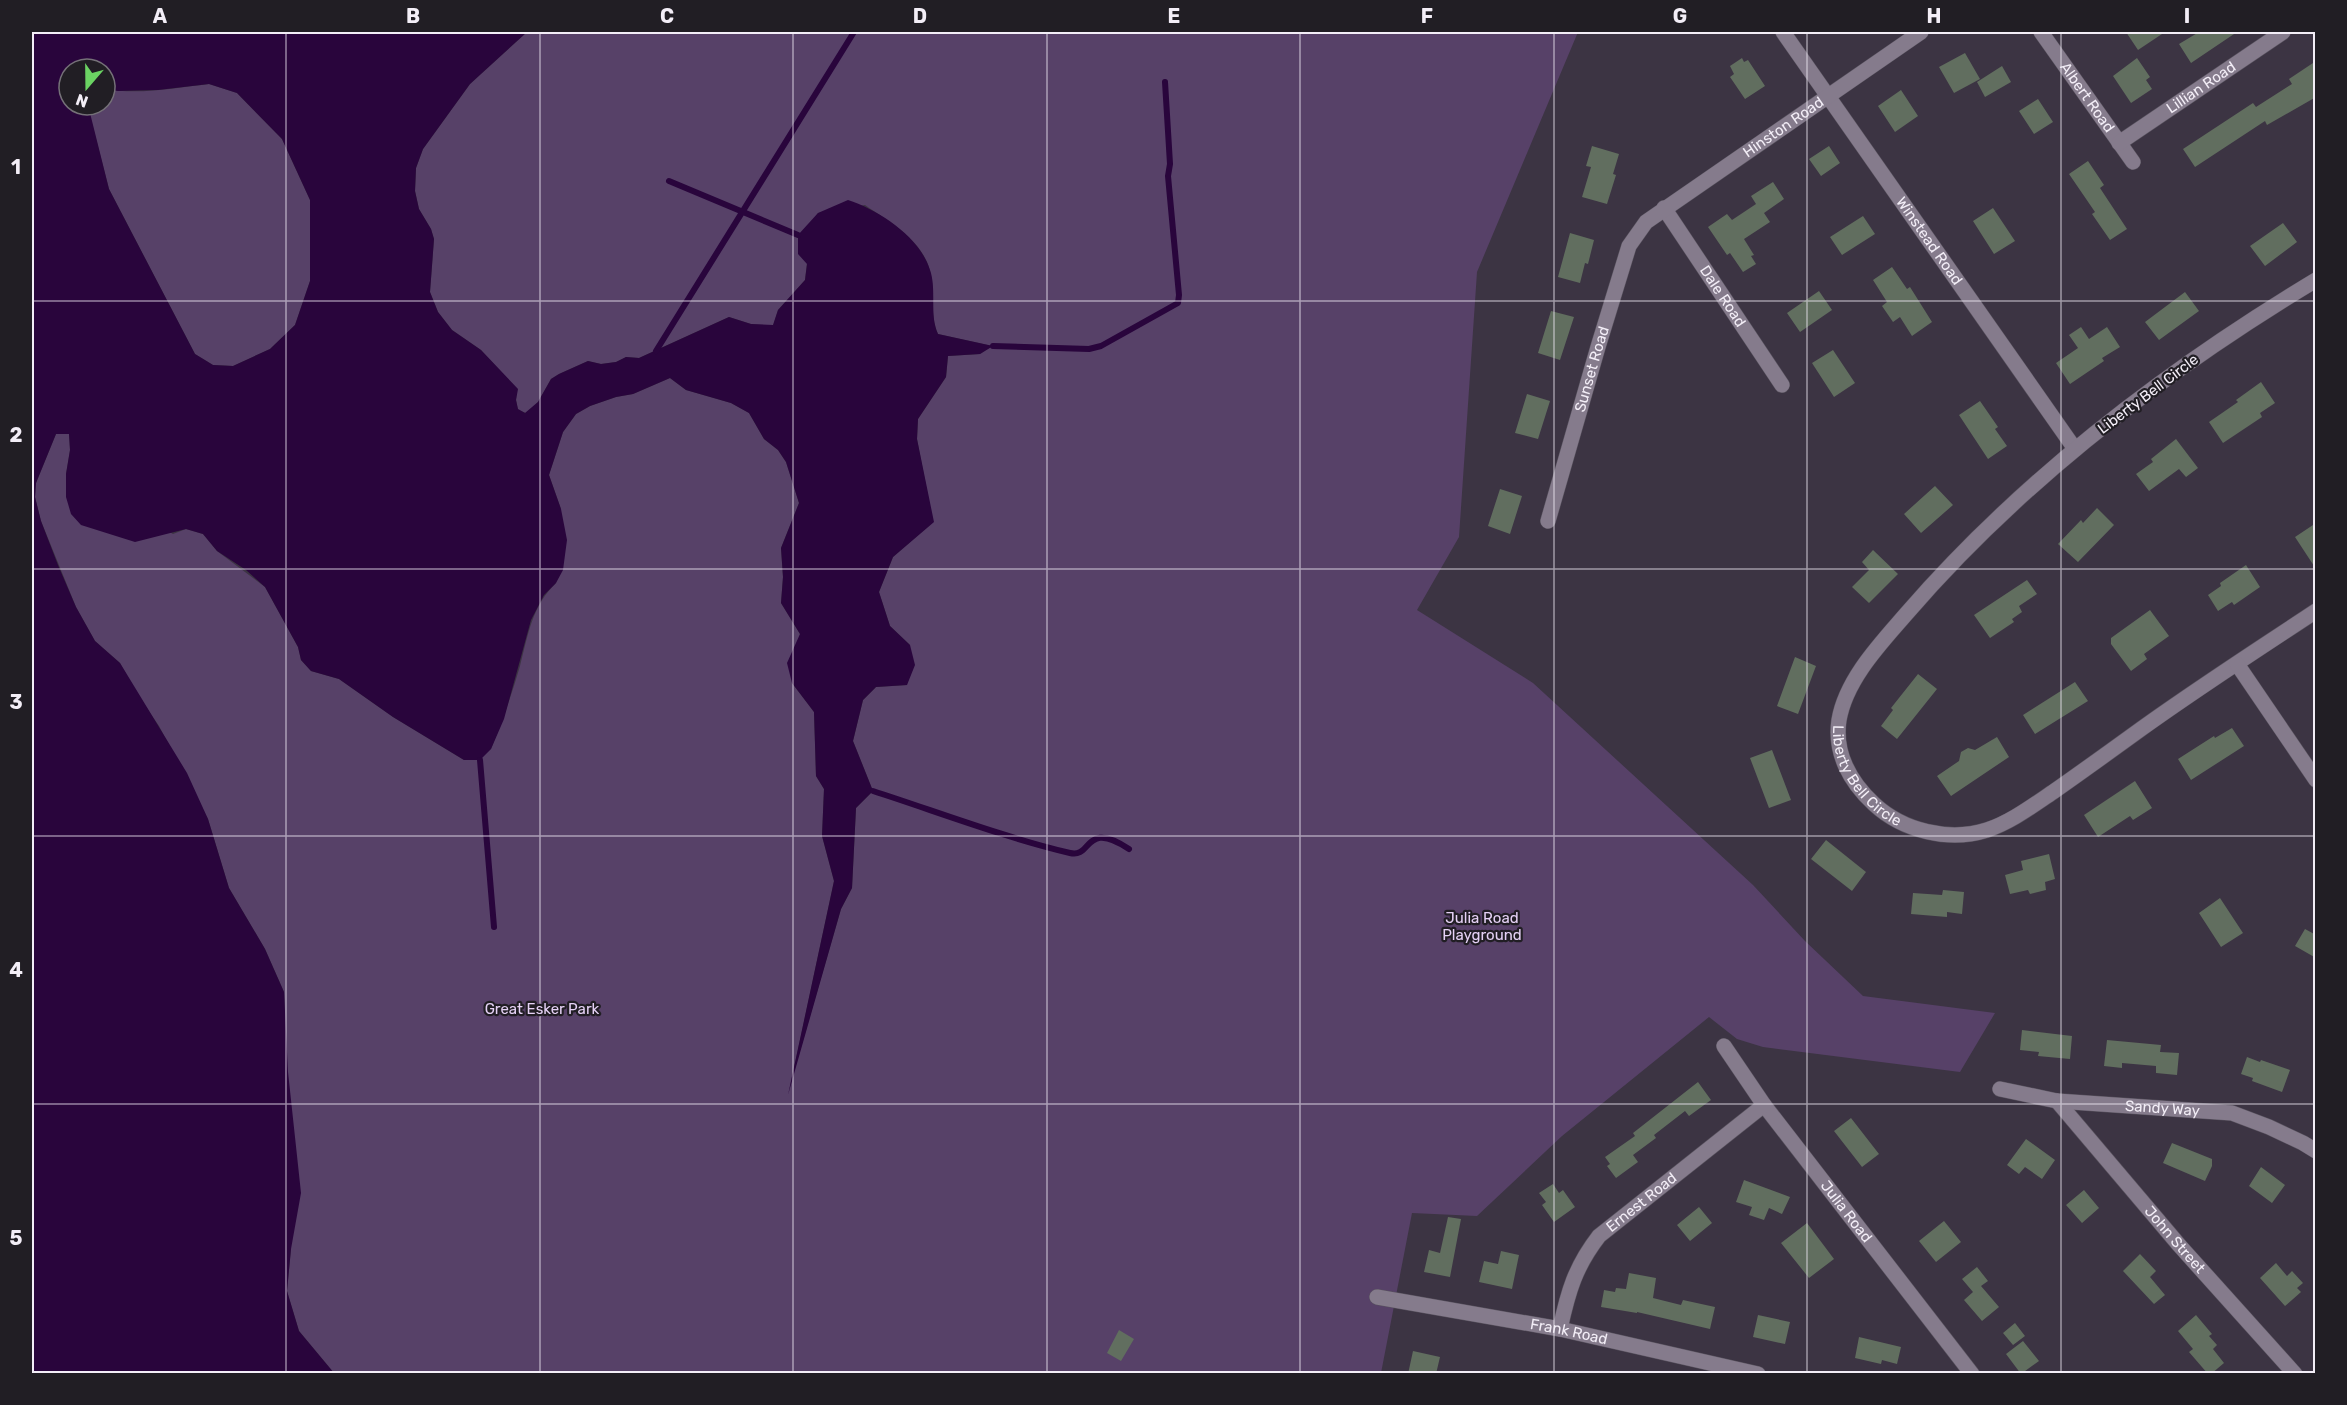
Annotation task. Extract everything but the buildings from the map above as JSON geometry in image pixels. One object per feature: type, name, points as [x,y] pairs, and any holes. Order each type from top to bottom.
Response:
[{"type":"street","name":"Winstead Road","points":[[1783,32],[2075,449]]},
{"type":"street","name":"Hinston Road","points":[[1646,222],[1921,32]]},
{"type":"street","name":"Albert Road","points":[[2041,32],[2133,162]]},
{"type":"street","name":"Lillian Road","points":[[2119,143],[2283,32]]},
{"type":"street","name":"Dale Road","points":[[1665,208],[1782,385]]},
{"type":"street","name":"Sunset Road","points":[[1548,521],[1629,246],[1646,222]]},
{"type":"street","name":"Liberty Bell Circle","points":[[2316,280],[2212,346],[2133,403],[2075,449],[1946,569],[1865,665],[1848,693],[1839,719],[1839,741],[1843,764],[1858,788],[1876,807],[1899,822],[1925,831],[1964,835],[1987,830],[2006,822],[2037,803],[2172,707],[2316,611]]},
{"type":"street","points":[[2237,664],[2316,780]]},
{"type":"street","name":"Julia Road","points":[[1724,1046],[1764,1105],[1972,1374]]},
{"type":"street","name":"Sandy Way","points":[[2000,1089],[2057,1101],[2232,1113],[2269,1127],[2316,1151]]},
{"type":"street","name":"John Street","points":[[2057,1101],[2179,1245],[2295,1374]]},
{"type":"street","name":"Ernest Road","points":[[1560,1329],[1575,1272],[1584,1255],[1599,1236],[1764,1105]]},
{"type":"street","name":"Frank Road","points":[[1377,1296],[1560,1329],[1758,1374]]},
{"type":"green space","name":"Great Esker Park","points":[[527,32],[1578,32],[1477,272],[1459,537],[1417,610],[1533,683],[1753,885],[1805,941],[1863,996],[1995,1013],[1960,1072],[1763,1047],[1737,1039],[1709,1017],[1562,1136],[1477,1216],[1412,1213],[1381,1373],[334,1373],[299,1331],[287,1291],[291,1249],[284,992],[265,949],[229,888],[208,819],[159,726],[137,694],[120,663],[95,641],[76,607],[41,521],[35,497],[36,483],[56,434],[69,434],[70,450],[66,474],[173,534],[186,529],[203,534],[217,551],[265,587],[298,647],[301,660],[311,671],[339,679],[393,717],[464,760],[491,749],[514,687],[536,611],[556,583],[561,509],[549,475],[563,432],[576,414],[590,406],[633,394],[670,378],[686,390],[731,403],[749,413],[764,439],[778,450],[786,462],[799,503],[781,548],[783,577],[781,603],[800,634],[792,683],[814,712],[816,776],[824,789],[822,836],[834,881],[791,1082],[841,909],[852,888],[856,808],[873,791],[853,741],[863,700],[876,687],[907,685],[910,645],[890,626],[879,592],[893,557],[933,522],[917,439],[918,419],[946,377],[948,356],[980,354],[992,346],[938,334],[933,316],[932,283],[924,257],[917,246],[899,228],[865,205],[818,213],[812,222],[805,280],[778,310],[773,326],[751,324],[729,317],[639,358],[626,357],[616,362],[601,364],[588,361],[551,379],[538,402],[526,413],[518,410],[517,389],[481,350],[452,330],[438,312],[430,292],[434,239],[419,209],[415,191],[416,168],[423,149],[470,84]]},
{"type":"green space","points":[[209,84],[237,93],[282,139],[310,200],[310,281],[295,325],[270,349],[233,366],[213,365],[195,354],[109,189],[90,117],[117,117],[117,91],[170,89]]},
{"type":"shaded area","points":[[32,32],[527,32],[470,84],[423,149],[416,168],[415,191],[419,209],[434,239],[430,292],[438,312],[452,330],[481,350],[518,389],[516,400],[518,409],[525,413],[538,402],[551,379],[588,361],[601,364],[616,362],[626,357],[639,358],[729,317],[751,324],[773,325],[778,310],[805,280],[807,264],[798,254],[798,235],[818,213],[848,200],[897,226],[925,258],[932,278],[934,318],[938,334],[993,346],[980,354],[948,356],[946,377],[918,419],[917,439],[934,522],[893,557],[879,592],[890,626],[910,645],[915,665],[907,685],[876,687],[863,700],[853,741],[873,791],[856,808],[852,888],[841,909],[788,1095],[834,881],[822,836],[824,789],[816,776],[814,712],[792,683],[787,663],[800,634],[781,603],[783,577],[781,548],[799,503],[786,462],[778,450],[764,439],[749,413],[731,403],[686,390],[670,378],[633,394],[590,406],[576,414],[563,432],[549,475],[561,509],[567,540],[563,570],[556,583],[544,595],[531,620],[504,719],[491,749],[480,760],[464,760],[393,717],[339,679],[311,671],[301,660],[298,647],[265,587],[246,570],[217,551],[203,534],[186,529],[135,542],[81,525],[71,514],[66,497],[69,434],[56,434],[36,483],[35,497],[41,521],[58,565],[76,607],[95,641],[120,663],[187,773],[208,819],[229,888],[265,949],[284,992],[288,1072],[301,1193],[291,1249],[287,1291],[299,1331],[334,1373],[32,1373]],"holes":[[[57,57],[117,57],[118,91],[158,90],[209,84],[237,93],[282,139],[310,200],[310,281],[295,325],[270,349],[233,366],[213,365],[195,354],[109,189],[91,117],[57,117]]]},
{"type":"waterway","points":[[656,351],[854,32]]},
{"type":"waterway","points":[[993,346],[1089,349],[1101,346],[1178,303],[1168,176],[1170,164],[1165,82]]},
{"type":"waterway","points":[[669,181],[798,235]]},
{"type":"waterway","points":[[480,760],[494,927]]},
{"type":"waterway","points":[[873,791],[995,832],[1070,853],[1082,851],[1096,839],[1104,838],[1129,849]]},
{"type":"park label","name":"Julia Road Playground","points":[[1482,926]]}]
